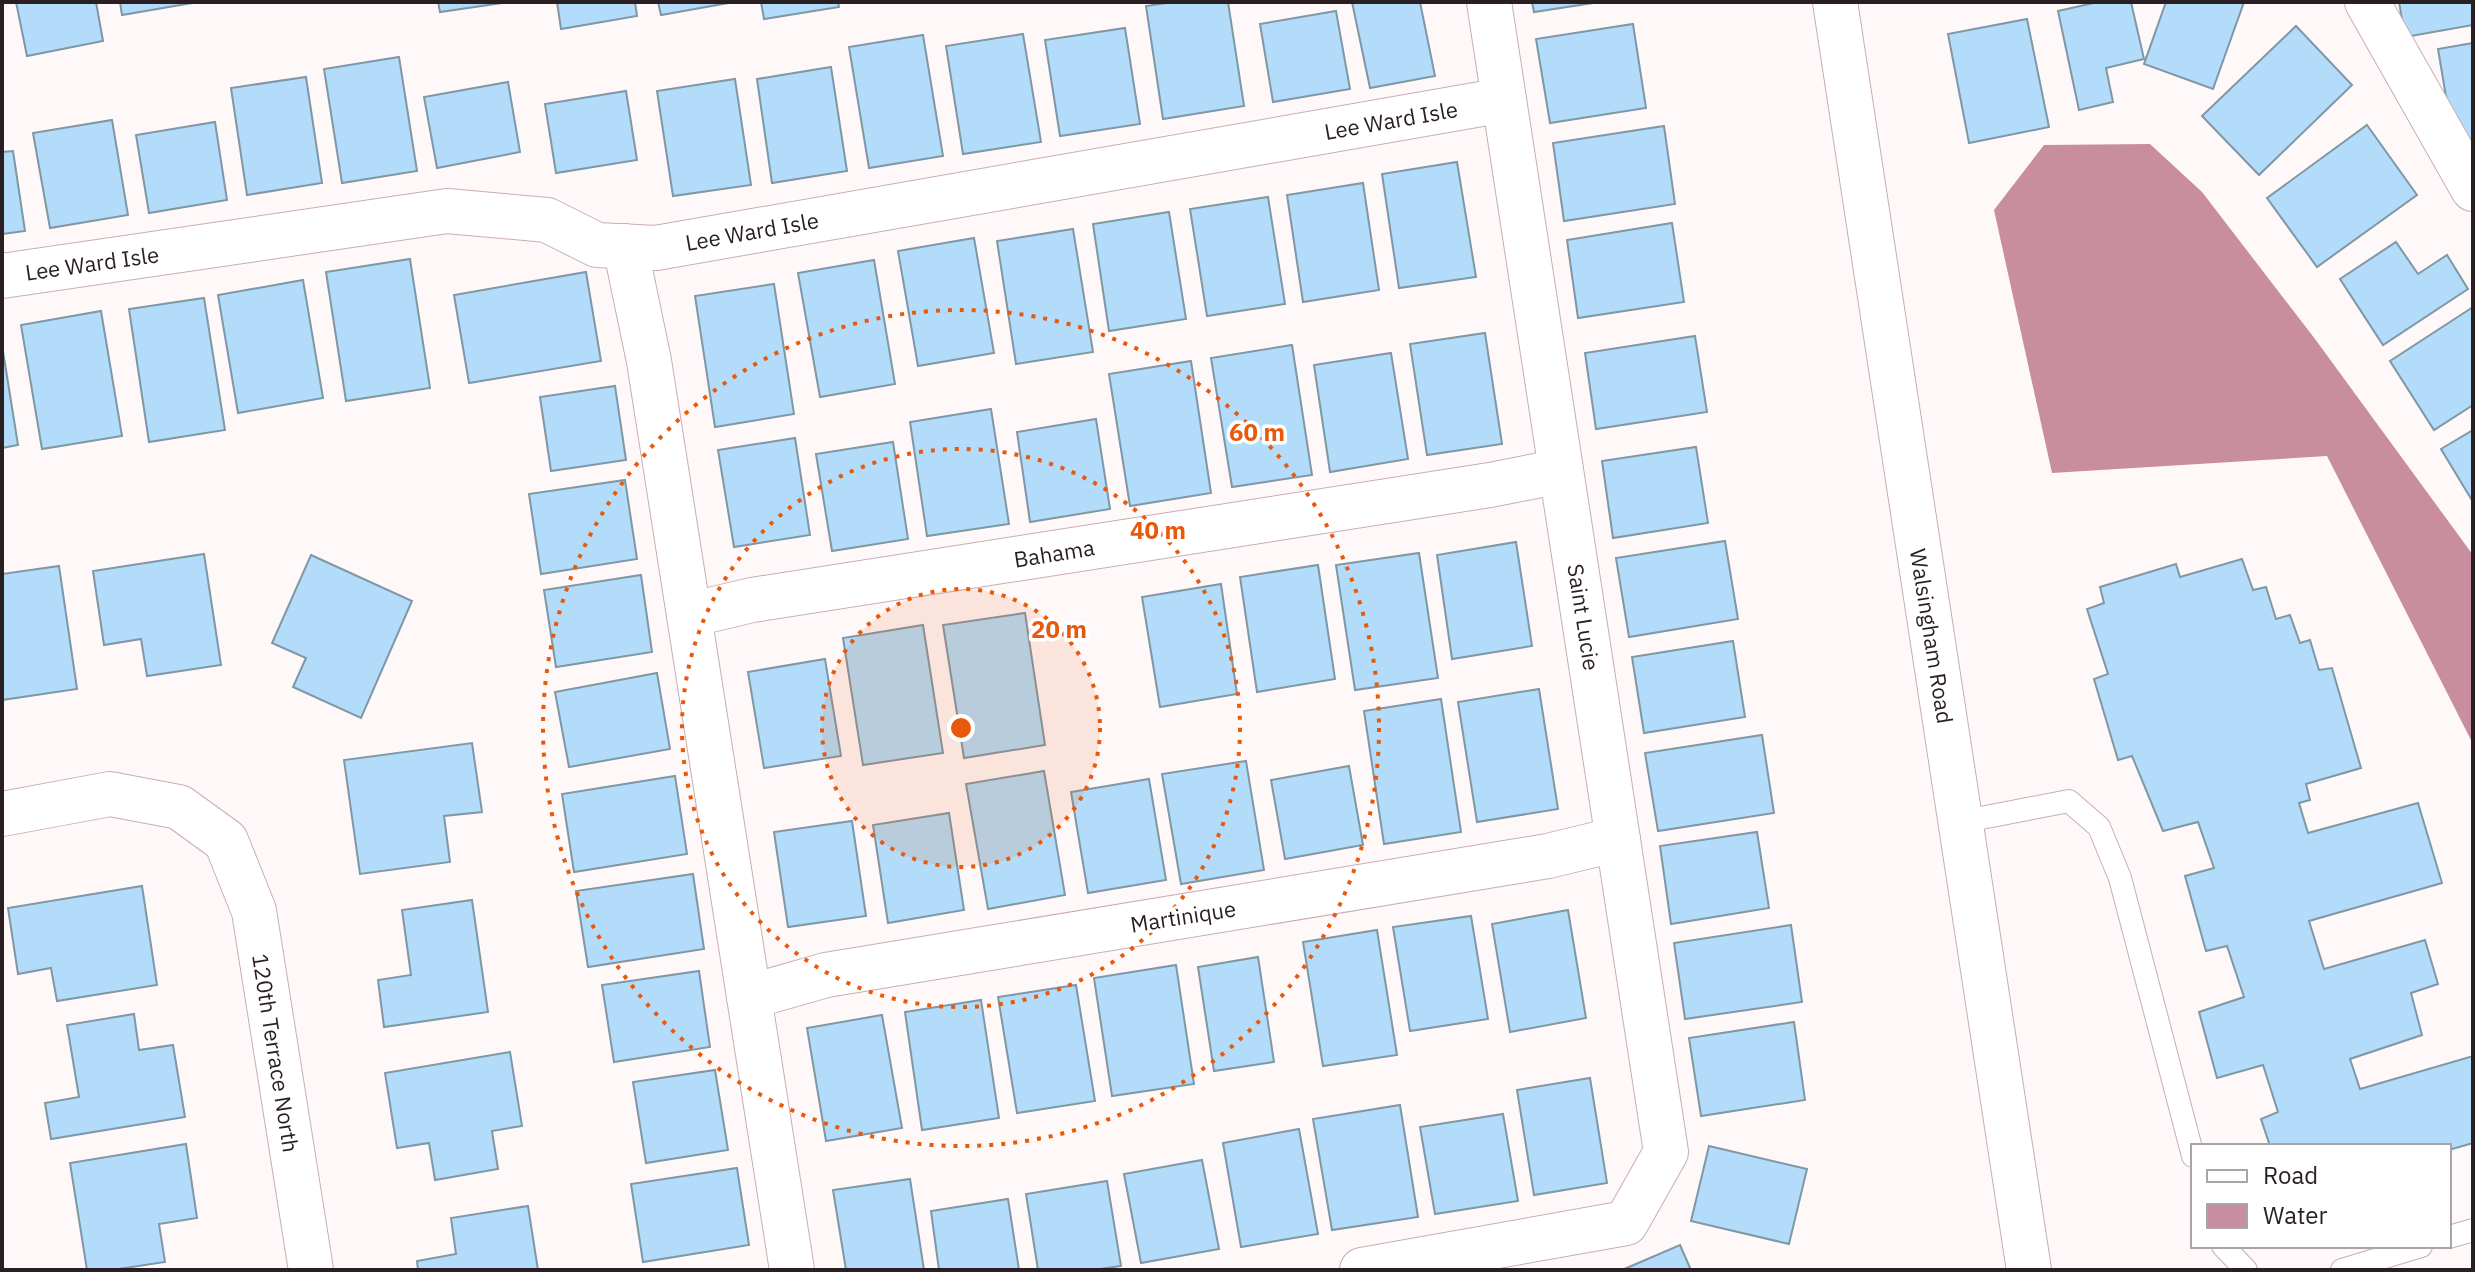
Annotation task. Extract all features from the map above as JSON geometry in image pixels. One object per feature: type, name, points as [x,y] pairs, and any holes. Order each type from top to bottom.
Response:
[{"type":"street","name":"Saint Lucie","points":[[1362,1270],[1626,1223],[1666,1152],[1489,2]]},
{"type":"street","name":"Walsingham Road","points":[[1835,2],[2029,1270]]},
{"type":"street","points":[[2367,2],[2473,189]]},
{"type":"street","name":"Lee Ward Isle","points":[[2,276],[447,211],[547,220],[597,245],[656,248],[1504,100]]},
{"type":"street","points":[[625,246],[649,361],[792,1270]]},
{"type":"street","name":"Bahama","points":[[689,615],[752,600],[1490,485],[1561,471]]},
{"type":"street","name":"120th Terrace North","points":[[2,814],[110,794],[179,807],[226,841],[254,911],[311,1270]]},
{"type":"street","name":"Martinique","points":[[749,997],[826,975],[1548,856],[1618,839]]},
{"type":"lane","points":[[1960,822],[2069,801],[2099,827],[2120,878],[2191,1148]]},
{"type":"lane","points":[[2451,1236],[2473,1230]]},
{"type":"lane","points":[[2225,1248],[2246,1270]]},
{"type":"lane","points":[[2342,1270],[2414,1248]]},
{"type":"water","points":[[2150,144],[2202,192],[2315,339],[2473,555],[2473,744],[2327,456],[2052,473],[1994,210],[2044,145]]},
{"type":"building","points":[[16,2],[96,2],[103,41],[27,56]]},
{"type":"building","points":[[120,2],[198,2],[122,15]]},
{"type":"building","points":[[438,2],[509,2],[440,12]]},
{"type":"building","points":[[557,2],[635,2],[637,16],[561,29]]},
{"type":"building","points":[[658,2],[734,2],[661,15]]},
{"type":"building","points":[[761,2],[838,2],[839,7],[764,19]]},
{"type":"building","points":[[1174,2],[1228,2],[1244,106],[1163,119],[1146,6]]},
{"type":"building","points":[[1352,2],[1420,2],[1435,76],[1370,88]]},
{"type":"building","points":[[1532,2],[1600,2],[1534,12]]},
{"type":"building","points":[[2098,2],[2131,2],[2144,59],[2106,68],[2113,102],[2079,110],[2058,11]]},
{"type":"building","points":[[2166,2],[2244,2],[2213,89],[2144,64]]},
{"type":"building","points":[[2399,2],[2473,2],[2473,25],[2405,37]]},
{"type":"building","points":[[1336,11],[1350,89],[1273,102],[1260,24]]},
{"type":"building","points":[[2027,19],[2049,127],[1969,143],[1948,34]]},
{"type":"building","points":[[1633,24],[1646,108],[1550,123],[1536,39]]},
{"type":"building","points":[[2296,26],[2352,85],[2259,175],[2202,116]]},
{"type":"building","points":[[1125,28],[1140,124],[1060,136],[1045,40]]},
{"type":"building","points":[[1023,34],[1041,142],[963,154],[946,46]]},
{"type":"building","points":[[923,35],[943,156],[869,168],[849,47]]},
{"type":"building","points":[[2473,43],[2473,153],[2456,156],[2438,49]]},
{"type":"building","points":[[399,57],[417,171],[342,183],[324,69]]},
{"type":"building","points":[[831,67],[847,171],[772,183],[757,79]]},
{"type":"building","points":[[306,77],[322,183],[247,195],[231,88]]},
{"type":"building","points":[[735,79],[751,185],[673,196],[657,91]]},
{"type":"building","points":[[508,82],[520,152],[437,168],[424,97]]},
{"type":"building","points":[[626,91],[637,160],[556,173],[545,104]]},
{"type":"building","points":[[112,120],[128,215],[50,228],[33,133]]},
{"type":"building","points":[[215,122],[227,200],[149,213],[136,135]]},
{"type":"building","points":[[2367,125],[2417,195],[2317,267],[2267,198]]},
{"type":"building","points":[[1664,126],[1675,204],[1564,221],[1553,143]]},
{"type":"building","points":[[13,151],[25,231],[2,234],[2,152]]},
{"type":"building","points":[[1457,162],[1476,277],[1399,288],[1382,174]]},
{"type":"building","points":[[1363,183],[1379,290],[1303,302],[1287,195]]},
{"type":"building","points":[[1268,197],[1285,304],[1207,316],[1190,209]]},
{"type":"building","points":[[1169,212],[1186,319],[1109,331],[1093,224]]},
{"type":"building","points":[[1672,223],[1684,302],[1578,318],[1567,240]]},
{"type":"building","points":[[1073,229],[1093,352],[1016,364],[997,241]]},
{"type":"building","points":[[974,238],[994,353],[918,366],[898,251]]},
{"type":"building","points":[[2396,242],[2418,274],[2447,255],[2468,289],[2383,345],[2340,279]]},
{"type":"building","points":[[410,259],[430,388],[346,401],[326,272]]},
{"type":"building","points":[[874,260],[895,384],[820,397],[798,273]]},
{"type":"building","points":[[586,272],[601,361],[469,383],[454,295]]},
{"type":"building","points":[[303,280],[323,398],[238,413],[218,295]]},
{"type":"building","points":[[774,284],[794,414],[715,427],[695,296]]},
{"type":"building","points":[[204,298],[225,430],[149,442],[129,309]]},
{"type":"building","points":[[2473,307],[2473,405],[2434,430],[2390,361]]},
{"type":"building","points":[[101,311],[122,436],[42,449],[21,325]]},
{"type":"building","points":[[1485,333],[1502,444],[1427,455],[1410,344]]},
{"type":"building","points":[[1695,336],[1707,412],[1596,429],[1585,353]]},
{"type":"building","points":[[2,345],[18,445],[2,448]]},
{"type":"building","points":[[1292,345],[1312,475],[1232,487],[1211,358]]},
{"type":"building","points":[[1391,353],[1408,459],[1330,472],[1314,365]]},
{"type":"building","points":[[1191,361],[1211,493],[1130,506],[1109,374]]},
{"type":"building","points":[[615,386],[626,460],[551,471],[540,397]]},
{"type":"building","points":[[991,409],[1009,524],[927,536],[910,422]]},
{"type":"building","points":[[1096,419],[1110,509],[1030,522],[1017,432]]},
{"type":"building","points":[[2473,430],[2473,502],[2441,449]]},
{"type":"building","points":[[795,438],[810,535],[734,547],[718,450]]},
{"type":"building","points":[[893,442],[908,539],[832,551],[816,454]]},
{"type":"building","points":[[1696,447],[1708,523],[1613,538],[1602,461]]},
{"type":"building","points":[[625,480],[637,559],[541,574],[529,494]]},
{"type":"building","points":[[1725,541],[1738,619],[1629,637],[1616,558]]},
{"type":"building","points":[[1516,542],[1532,646],[1452,659],[1437,555]]},
{"type":"building","points":[[1419,553],[1438,678],[1355,690],[1336,565]]},
{"type":"building","points":[[204,554],[221,665],[147,676],[141,639],[104,645],[93,571]]},
{"type":"building","points":[[311,555],[412,601],[361,718],[293,687],[306,658],[272,643]]},
{"type":"building","points":[[2242,559],[2253,590],[2266,587],[2276,619],[2290,615],[2300,643],[2310,640],[2319,670],[2332,668],[2361,768],[2306,784],[2310,800],[2299,803],[2308,833],[2418,803],[2442,883],[2309,921],[2324,969],[2425,940],[2438,984],[2411,993],[2422,1035],[2350,1059],[2360,1089],[2473,1056],[2473,1143],[2451,1149],[2451,1144],[2269,1144],[2261,1119],[2278,1112],[2263,1065],[2217,1078],[2199,1012],[2244,997],[2227,946],[2206,951],[2185,876],[2214,868],[2198,822],[2163,831],[2132,756],[2118,760],[2094,679],[2108,674],[2087,609],[2104,603],[2100,587],[2176,564],[2180,577]]},
{"type":"building","points":[[1318,565],[1335,679],[1257,692],[1240,577]]},
{"type":"building","points":[[59,566],[77,689],[2,700],[2,574]]},
{"type":"building","points":[[641,575],[652,652],[556,667],[544,590]]},
{"type":"building","points":[[1221,584],[1237,694],[1160,707],[1142,597]]},
{"type":"building","points":[[1025,613],[1045,745],[964,758],[943,625]]},
{"type":"building","points":[[923,625],[943,753],[863,765],[843,638]]},
{"type":"building","points":[[1733,641],[1745,717],[1644,733],[1632,657]]},
{"type":"building","points":[[825,659],[841,756],[764,768],[748,672]]},
{"type":"building","points":[[657,673],[670,749],[569,767],[555,692]]},
{"type":"building","points":[[1539,689],[1558,809],[1477,822],[1458,702]]},
{"type":"building","points":[[1441,699],[1461,832],[1384,844],[1364,711]]},
{"type":"building","points":[[1762,735],[1774,813],[1658,831],[1645,753]]},
{"type":"building","points":[[472,743],[482,812],[444,816],[450,862],[360,874],[344,760]]},
{"type":"building","points":[[1246,761],[1264,870],[1181,884],[1162,774]]},
{"type":"building","points":[[1349,766],[1363,845],[1285,859],[1271,780]]},
{"type":"building","points":[[1044,771],[1065,895],[988,909],[966,784]]},
{"type":"building","points":[[675,776],[687,854],[574,872],[562,794]]},
{"type":"building","points":[[1149,779],[1166,880],[1088,893],[1071,792]]},
{"type":"building","points":[[949,813],[964,910],[888,923],[873,825]]},
{"type":"building","points":[[852,821],[866,916],[788,927],[774,832]]},
{"type":"building","points":[[1757,832],[1769,908],[1671,924],[1660,846]]},
{"type":"building","points":[[693,874],[704,949],[588,967],[576,891]]},
{"type":"building","points":[[142,886],[157,985],[57,1001],[51,968],[18,974],[8,908]]},
{"type":"building","points":[[472,900],[488,1012],[384,1027],[378,980],[411,975],[402,910]]},
{"type":"building","points":[[1568,910],[1586,1018],[1510,1032],[1492,924]]},
{"type":"building","points":[[1471,916],[1488,1019],[1410,1031],[1393,927]]},
{"type":"building","points":[[1791,925],[1802,1002],[1685,1019],[1674,943]]},
{"type":"building","points":[[1377,930],[1397,1055],[1323,1066],[1303,942]]},
{"type":"building","points":[[1258,957],[1274,1062],[1214,1071],[1198,967]]},
{"type":"building","points":[[1176,965],[1194,1084],[1112,1096],[1094,978]]},
{"type":"building","points":[[699,971],[710,1047],[614,1062],[602,985]]},
{"type":"building","points":[[1076,985],[1095,1101],[1017,1113],[998,997]]},
{"type":"building","points":[[981,1000],[999,1118],[922,1130],[905,1012]]},
{"type":"building","points":[[134,1014],[139,1050],[173,1045],[185,1117],[51,1139],[45,1103],[79,1097],[67,1025]]},
{"type":"building","points":[[882,1015],[902,1128],[826,1141],[807,1028]]},
{"type":"building","points":[[1794,1022],[1805,1100],[1701,1116],[1689,1038]]},
{"type":"building","points":[[510,1052],[522,1126],[492,1131],[498,1169],[435,1180],[429,1143],[397,1148],[385,1073]]},
{"type":"building","points":[[715,1070],[728,1150],[646,1163],[633,1082]]},
{"type":"building","points":[[1590,1078],[1607,1183],[1534,1195],[1517,1090]]},
{"type":"building","points":[[1400,1105],[1418,1217],[1332,1230],[1313,1119]]},
{"type":"building","points":[[1503,1114],[1518,1201],[1435,1214],[1420,1127]]},
{"type":"building","points":[[1299,1129],[1318,1234],[1241,1247],[1223,1143]]},
{"type":"building","points":[[186,1144],[197,1218],[159,1224],[165,1262],[112,1270],[87,1270],[70,1163]]},
{"type":"building","points":[[1709,1146],[1807,1169],[1789,1244],[1691,1221]]},
{"type":"building","points":[[1202,1160],[1219,1249],[1141,1263],[1124,1174]]},
{"type":"building","points":[[737,1168],[749,1245],[643,1262],[631,1184]]},
{"type":"building","points":[[910,1179],[924,1270],[846,1270],[833,1190]]},
{"type":"building","points":[[1107,1181],[1121,1266],[1093,1270],[1038,1270],[1026,1194]]},
{"type":"building","points":[[1008,1199],[1019,1270],[939,1270],[931,1211]]},
{"type":"building","points":[[528,1206],[538,1270],[418,1270],[417,1261],[456,1254],[451,1218]]},
{"type":"building","points":[[1680,1245],[1691,1270],[1622,1270]]}]
